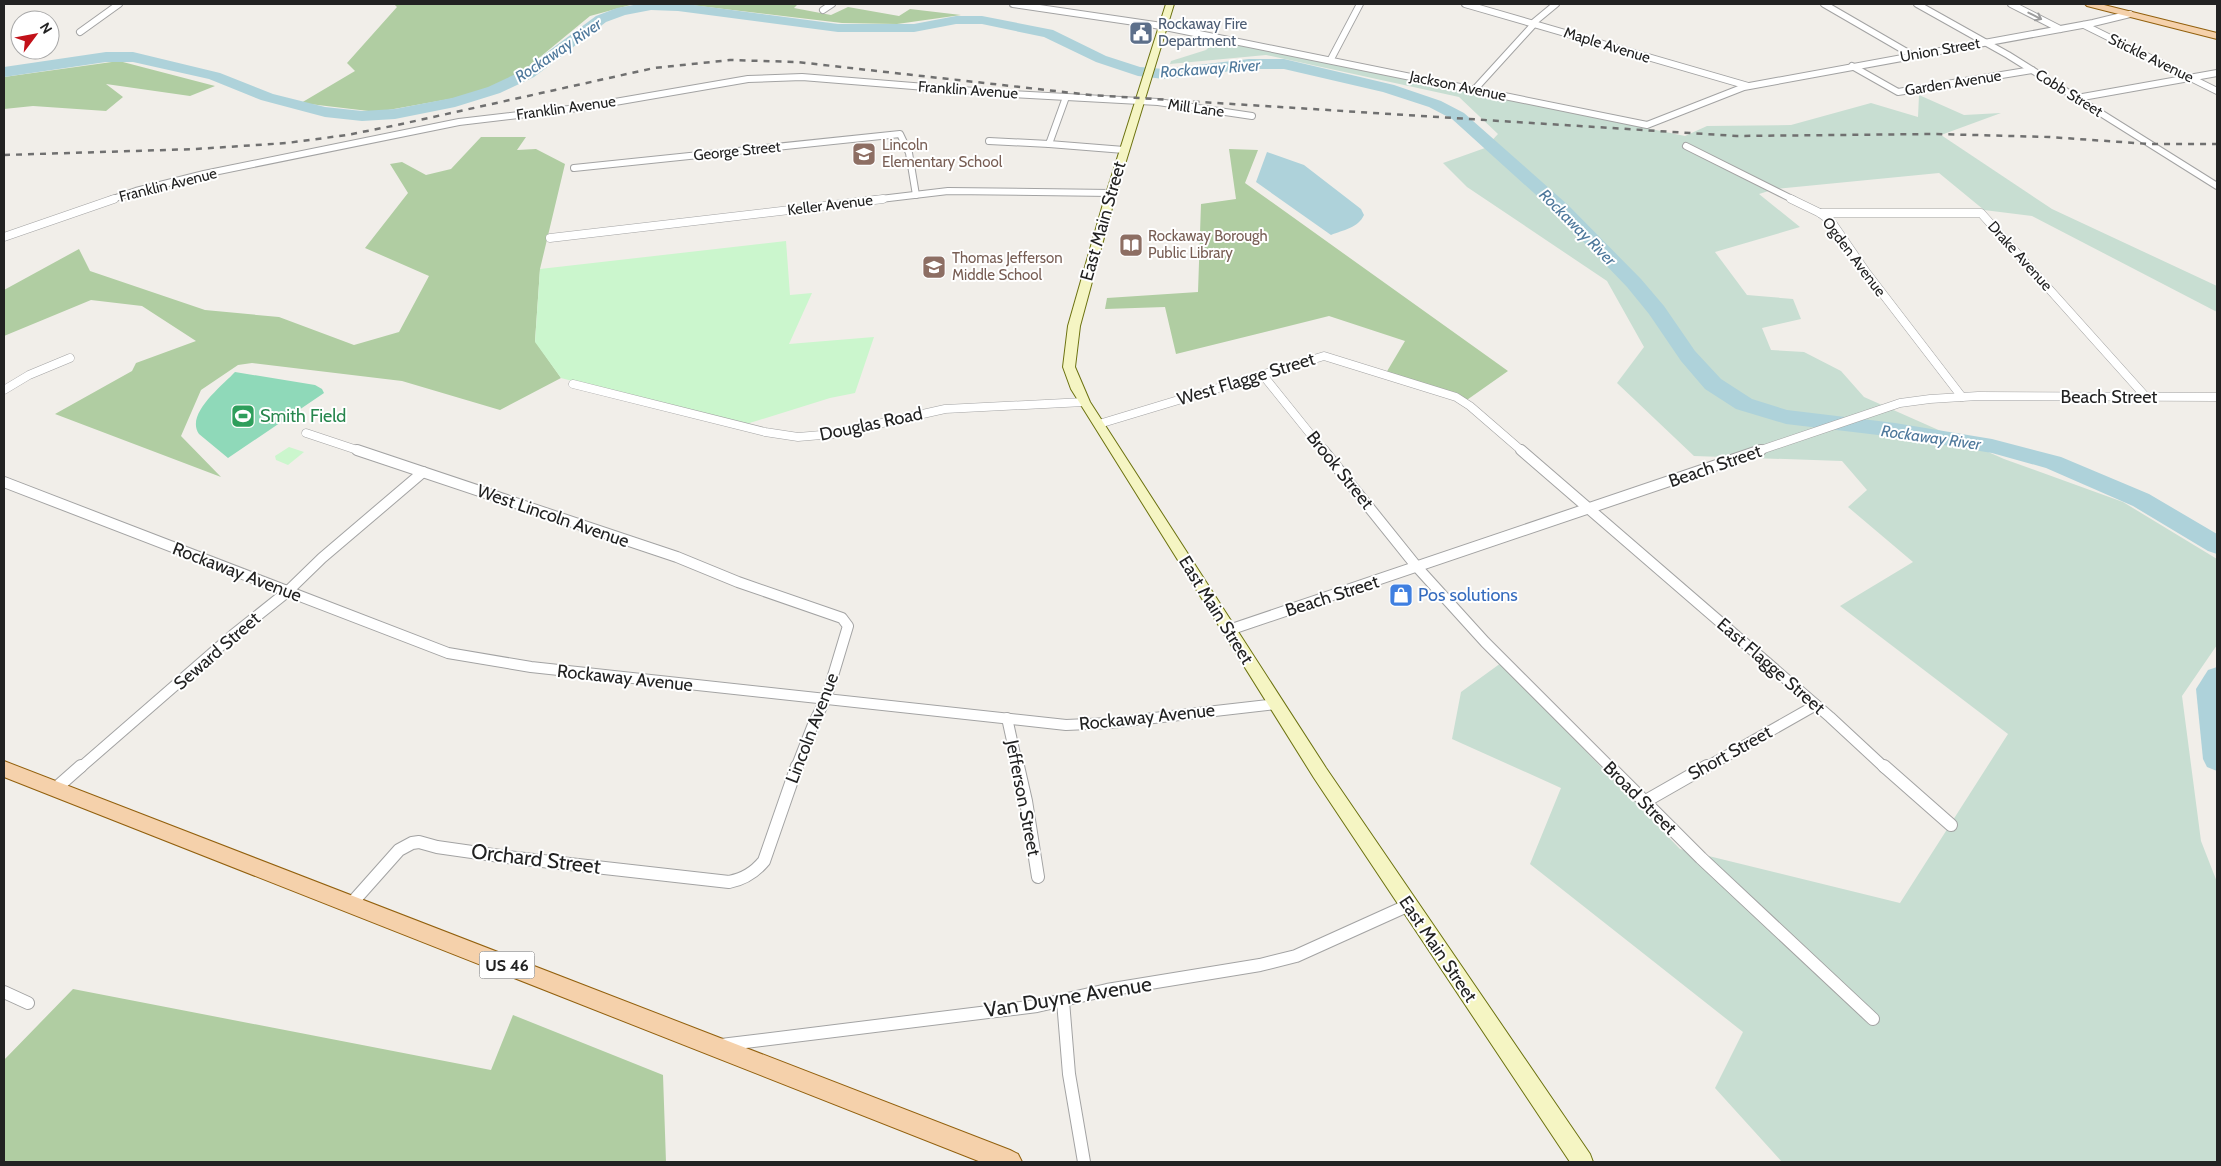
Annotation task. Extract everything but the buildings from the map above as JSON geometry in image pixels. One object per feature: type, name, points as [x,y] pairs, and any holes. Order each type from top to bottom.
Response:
[{"type":"main road","points":[[2090,4],[2217,36]]},
{"type":"main road","name":"US 46","points":[[4,769],[1010,1162]]},
{"type":"street","points":[[80,32],[120,4]]},
{"type":"street","points":[[823,10],[832,4]]},
{"type":"street","name":"Jackson Avenue","points":[[1013,4],[1163,27],[1332,59],[1647,125],[1749,86]]},
{"type":"street","name":"East Main Street","points":[[1170,4],[1083,288],[1070,355],[1071,376],[1084,402],[1320,774],[1582,1162]]},
{"type":"street","points":[[1332,59],[1360,4]]},
{"type":"street","name":"Maple Avenue","points":[[1465,4],[1749,86]]},
{"type":"street","points":[[1474,90],[1534,23],[1556,4]]},
{"type":"street","points":[[1824,4],[1912,55]]},
{"type":"street","name":"Cobb Street","points":[[1917,4],[1986,42],[2217,186]]},
{"type":"street","points":[[2011,4],[2060,29]]},
{"type":"street","name":"Union Street","points":[[1749,86],[2084,25],[2130,14]]},
{"type":"street","name":"Stickle Avenue","points":[[2084,25],[2217,91]]},
{"type":"street","name":"Garden Avenue","points":[[1852,66],[1898,92],[2032,70]]},
{"type":"street","points":[[2077,98],[2217,73]]},
{"type":"street","name":"Franklin Avenue","points":[[4,237],[136,191],[204,174],[468,121],[570,109],[748,79],[802,77],[1140,101]]},
{"type":"street","points":[[1049,144],[1066,97]]},
{"type":"street","name":"Mill Lane","points":[[1140,101],[1252,116]]},
{"type":"street","name":"George Street","points":[[574,168],[900,134],[904,136],[908,150],[916,195]]},
{"type":"street","points":[[989,141],[1124,150]]},
{"type":"street","name":"Ogden Avenue","points":[[1686,146],[1820,213],[1834,225],[1866,272],[1962,397]]},
{"type":"street","name":"Keller Avenue","points":[[550,238],[948,191],[1111,193]]},
{"type":"street","name":"Drake Avenue","points":[[1820,213],[1981,213],[2146,396]]},
{"type":"street","name":"West Flagge Street","points":[[1098,424],[1328,356],[1456,398],[1470,406],[1589,510]]},
{"type":"street","points":[[4,390],[29,375],[70,358]]},
{"type":"street","name":"Brook Street","points":[[1262,374],[1417,567]]},
{"type":"street","name":"Douglas Road","points":[[573,384],[765,432],[798,437],[833,434],[945,409],[1084,402]]},
{"type":"street","name":"Beach Street","points":[[1229,630],[1589,510],[1900,403],[1930,398],[1962,397],[2217,397]]},
{"type":"street","name":"West Lincoln Avenue","points":[[306,433],[677,557],[738,582],[799,603]]},
{"type":"street","name":"Seward Street","points":[[56,789],[233,635],[287,592],[322,558],[423,472]]},
{"type":"street","name":"Rockaway Avenue","points":[[4,482],[287,592],[448,653],[463,656],[531,667],[1066,725],[1276,704]]},
{"type":"street","name":"East Flagge Street","points":[[1589,510],[1816,705],[1904,786],[1951,825]]},
{"type":"street","name":"Broad Street","points":[[1417,567],[1485,642],[1564,719],[1644,802],[1873,1019]]},
{"type":"street","name":"Lincoln Avenue","points":[[747,877],[756,871],[764,861],[801,754],[826,698],[848,626],[842,618],[799,603]]},
{"type":"street","name":"Short Street","points":[[1644,802],[1816,705]]},
{"type":"street","name":"Jefferson Street","points":[[1007,718],[1026,801],[1038,877]]},
{"type":"street","name":"Orchard Street","points":[[351,904],[399,850],[412,843],[419,842],[437,847],[507,858],[579,864],[729,882],[747,877]]},
{"type":"street","name":"Van Duyne Avenue","points":[[716,1046],[973,1012],[1014,1009],[1107,990],[1260,965],[1296,956],[1409,905]]},
{"type":"street","points":[[4,992],[28,1003]]},
{"type":"street","points":[[1063,1000],[1069,1074],[1084,1162]]},
{"type":"green space","points":[[394,4],[634,4],[590,16],[517,76],[472,95],[377,112],[301,103],[355,71],[347,63],[397,7]]},
{"type":"green space","points":[[682,4],[798,4],[794,8],[831,15],[848,7],[899,16],[910,9],[961,15],[897,24],[842,23]]},
{"type":"green space","points":[[1217,39],[1685,136],[1707,126],[1791,125],[1871,103],[1918,117],[1919,95],[1964,115],[2001,113],[1941,135],[2052,209],[2217,286],[2217,312],[2032,216],[1984,210],[1939,173],[1775,189],[1759,194],[1800,227],[1715,252],[1747,295],[1793,299],[1801,319],[1762,328],[1771,350],[1804,352],[1841,371],[1864,397],[2004,459],[2123,502],[2217,559],[2217,645],[2182,696],[2201,841],[2217,882],[2217,1162],[1782,1162],[1715,1088],[1743,1032],[1530,864],[1561,788],[1452,739],[1461,692],[1501,663],[1680,849],[1900,903],[2008,734],[1840,606],[1913,562],[1848,507],[1867,490],[1842,461],[1694,456],[1617,383],[1644,347],[1607,281],[1467,187],[1443,163],[1485,148],[1498,134],[1459,97],[1266,55],[1170,64],[1171,61],[1206,50]]},
{"type":"green space","points":[[119,61],[215,86],[190,96],[106,84],[123,97],[106,111],[33,106],[4,109],[4,77]]},
{"type":"green space","points":[[481,137],[526,137],[517,150],[536,149],[565,164],[540,269],[535,341],[561,378],[500,410],[402,381],[252,363],[238,365],[201,390],[181,436],[221,477],[55,414],[132,371],[136,363],[196,341],[142,306],[91,300],[4,336],[4,290],[79,249],[90,271],[205,310],[279,317],[354,345],[399,332],[429,276],[365,248],[408,193],[390,164],[402,162],[426,175],[451,169]]},
{"type":"green space","points":[[1229,149],[1258,150],[1245,183],[1508,371],[1464,402],[1386,373],[1405,341],[1329,316],[1176,354],[1165,307],[1105,309],[1107,298],[1198,292],[1201,204],[1236,199]]},
{"type":"green space","points":[[786,241],[790,295],[812,293],[789,344],[874,337],[855,393],[830,398],[740,426],[561,378],[535,342],[540,269]]},
{"type":"green space","name":"Smith Field","points":[[235,372],[315,385],[322,389],[324,393],[228,458],[199,434],[196,426],[201,409],[214,392]]},
{"type":"green space","points":[[289,447],[304,452],[288,465],[276,460],[275,456]]},
{"type":"green space","points":[[73,989],[491,1070],[513,1015],[663,1075],[666,1162],[4,1162],[4,1060]]},
{"type":"water","points":[[1267,152],[1304,165],[1361,209],[1364,215],[1358,223],[1350,228],[1331,235],[1256,182]]},
{"type":"waterway","name":"Rockaway River","points":[[4,72],[106,57],[133,57],[214,76],[267,97],[325,112],[362,116],[395,114],[455,102],[494,90],[528,74],[601,19],[622,11],[651,6],[678,7],[838,28],[914,28],[956,20],[982,20],[1048,33],[1101,59],[1138,71],[1164,74],[1249,64],[1284,64],[1388,88],[1435,104],[1458,116],[1562,209],[1634,283],[1657,310],[1688,356],[1713,384],[1744,404],[1786,417],[1895,430],[1992,446],[2053,462],[2141,500],[2217,545]]},
{"type":"waterway","name":"Rockaway River","points":[[2217,678],[2209,689],[2217,759]]},
{"type":"railway","points":[[4,155],[196,149],[287,143],[347,135],[397,125],[654,68],[730,60],[797,62],[1091,95],[1737,136],[1936,134],[2049,137],[2149,144],[2217,144]]},
{"type":"place","name":"Rockaway Fire Department","points":[[1141,33]]},
{"type":"place","name":"Lincoln Elementary School","points":[[864,154]]},
{"type":"place","name":"Rockaway Borough Public Library","points":[[1131,245]]},
{"type":"place","name":"Thomas Jefferson Middle School","points":[[934,267]]},
{"type":"place","name":"Smith Field","points":[[243,416]]},
{"type":"place","name":"Pos solutions","points":[[1401,595]]}]
